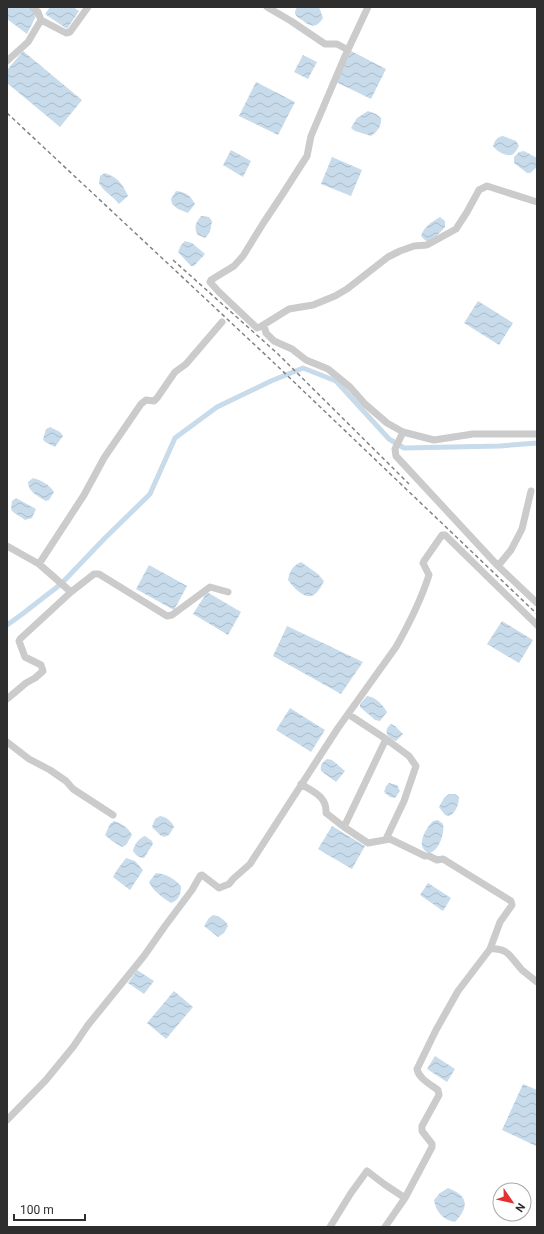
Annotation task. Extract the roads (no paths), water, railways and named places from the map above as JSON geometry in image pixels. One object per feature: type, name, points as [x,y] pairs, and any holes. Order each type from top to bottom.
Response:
[{"type":"street","points":[[32,7],[38,12],[41,20],[66,33],[70,32],[88,7]]},
{"type":"street","points":[[267,7],[291,20],[323,43],[337,44],[348,50]]},
{"type":"street","points":[[368,7],[311,136],[307,156],[242,256],[234,266],[213,278],[210,282],[258,328],[289,309],[313,305],[335,296],[347,289],[388,257],[414,246],[427,245],[456,229],[479,190],[483,187],[488,186],[537,202]]},
{"type":"street","points":[[7,61],[28,42],[41,20]]},
{"type":"street","points":[[39,564],[84,495],[104,458],[143,401],[154,401],[157,398],[175,372],[186,364],[222,322]]},
{"type":"street","points":[[264,324],[266,333],[274,341],[292,350],[306,360],[328,369],[387,423],[403,432],[434,440],[473,434],[537,434]]},
{"type":"street","points":[[403,432],[395,449],[396,456],[498,566],[537,603]]},
{"type":"street","points":[[498,566],[511,550],[522,530],[531,491]]},
{"type":"street","points":[[7,1120],[46,1080],[73,1047],[88,1025],[144,956],[192,890],[200,876],[202,875],[219,888],[229,884],[250,864],[300,784],[392,653],[404,633],[426,586],[429,575],[423,563],[442,535],[445,534],[537,625]]},
{"type":"street","points":[[7,546],[39,564],[70,591]]},
{"type":"street","points":[[7,699],[43,671],[40,665],[25,657],[19,641],[20,639],[70,591],[94,574],[99,574],[167,616],[172,615],[210,586],[228,592]]},
{"type":"street","points":[[348,714],[409,756],[416,766],[404,801],[386,839]]},
{"type":"street","points":[[344,827],[386,739]]},
{"type":"street","points":[[7,742],[29,759],[50,770],[66,781],[73,789],[113,815]]},
{"type":"street","points":[[300,784],[323,799],[326,806],[326,813],[368,843],[390,839],[433,859],[443,859],[505,896],[511,901],[512,905],[500,922],[490,949],[458,991],[436,1030],[417,1069],[418,1074],[439,1092],[439,1095],[422,1126],[422,1131],[432,1144],[432,1147],[405,1198],[385,1227]]},
{"type":"street","points":[[490,949],[497,948],[503,950],[513,957],[522,969],[537,982]]},
{"type":"street","points":[[330,1227],[351,1193],[367,1171],[405,1198]]},
{"type":"water","points":[[7,7],[27,7],[37,14],[27,34],[7,19]]},
{"type":"water","points":[[50,7],[73,7],[79,11],[67,29],[45,14]]},
{"type":"water","points":[[297,7],[319,7],[323,18],[318,24],[313,26],[296,16],[295,12]]},
{"type":"water","points":[[23,51],[82,100],[60,127],[7,83],[7,70]]},
{"type":"water","points":[[351,51],[386,69],[371,99],[336,82]]},
{"type":"water","points":[[303,55],[317,62],[308,79],[294,72]]},
{"type":"water","points":[[256,82],[295,102],[278,135],[239,116]]},
{"type":"water","points":[[368,111],[381,118],[379,128],[371,136],[355,131],[351,128],[357,118]]},
{"type":"water","points":[[503,136],[516,141],[519,146],[511,155],[502,153],[493,146],[496,139]]},
{"type":"water","points":[[231,150],[251,161],[243,177],[223,165]]},
{"type":"water","points":[[524,151],[537,158],[537,167],[530,173],[527,173],[514,163],[514,157],[519,152]]},
{"type":"water","points":[[332,157],[362,170],[351,196],[321,184]]},
{"type":"water","points":[[105,173],[119,182],[128,196],[119,204],[103,189],[99,183],[100,176]]},
{"type":"water","points":[[176,191],[187,194],[195,204],[188,213],[178,209],[172,204],[171,199]]},
{"type":"water","points":[[201,216],[209,217],[212,221],[210,232],[205,238],[198,235],[195,227]]},
{"type":"water","points":[[440,217],[445,221],[445,227],[433,240],[427,242],[421,236],[422,233],[429,225]]},
{"type":"water","points":[[185,241],[192,243],[205,254],[194,266],[191,266],[178,252],[181,245]]},
{"type":"water","points":[[478,301],[513,323],[499,345],[464,323]]},
{"type":"water","points":[[50,427],[60,432],[63,436],[55,447],[45,442],[43,439],[46,429]]},
{"type":"water","points":[[33,478],[45,483],[52,489],[54,492],[49,500],[46,501],[40,498],[30,489],[28,482]]},
{"type":"water","points":[[16,498],[36,509],[32,518],[25,520],[13,512],[11,509],[12,501]]},
{"type":"water","points":[[301,562],[318,574],[324,581],[318,591],[311,596],[300,593],[288,580],[292,569],[295,565]]},
{"type":"water","points":[[149,565],[187,586],[174,610],[136,589]]},
{"type":"water","points":[[207,592],[241,612],[228,635],[193,614]]},
{"type":"water","points":[[502,621],[533,640],[519,663],[487,644]]},
{"type":"water","points":[[287,626],[363,662],[341,694],[273,656]]},
{"type":"water","points":[[367,696],[378,701],[387,712],[380,721],[375,720],[360,707],[360,704]]},
{"type":"water","points":[[290,708],[325,730],[311,752],[276,730]]},
{"type":"water","points":[[391,724],[403,734],[396,741],[387,734],[387,729]]},
{"type":"water","points":[[327,759],[332,760],[345,771],[336,782],[321,771],[322,764]]},
{"type":"water","points":[[389,783],[397,785],[400,791],[395,798],[390,797],[384,792]]},
{"type":"water","points":[[449,794],[455,794],[459,797],[457,808],[454,813],[449,816],[445,815],[439,807],[444,798]]},
{"type":"water","points":[[160,816],[172,823],[174,827],[169,835],[164,837],[152,827],[155,819]]},
{"type":"water","points":[[438,820],[443,824],[442,837],[436,849],[429,853],[422,846],[423,837],[430,824],[433,821]]},
{"type":"water","points":[[114,821],[124,826],[132,835],[126,845],[122,847],[105,835],[110,824]]},
{"type":"water","points":[[332,826],[365,846],[352,869],[318,849]]},
{"type":"water","points":[[145,836],[152,841],[153,844],[144,858],[142,858],[133,851],[137,842]]},
{"type":"water","points":[[126,858],[135,861],[143,870],[130,890],[113,877]]},
{"type":"water","points":[[156,873],[170,877],[181,886],[181,892],[174,902],[171,903],[165,899],[149,882]]},
{"type":"water","points":[[428,883],[451,898],[443,911],[420,895]]},
{"type":"water","points":[[213,915],[218,916],[226,922],[228,926],[224,933],[218,937],[204,926]]},
{"type":"water","points":[[137,970],[154,981],[144,994],[128,983]]},
{"type":"water","points":[[174,991],[193,1007],[166,1039],[147,1023]]},
{"type":"water","points":[[435,1056],[455,1069],[447,1082],[427,1069]]},
{"type":"water","points":[[523,1084],[537,1090],[536,1146],[502,1130]]},
{"type":"water","points":[[448,1188],[460,1195],[465,1202],[460,1217],[455,1222],[447,1219],[438,1212],[434,1200],[440,1193]]},
{"type":"waterway","points":[[7,625],[61,584],[150,494],[175,438],[217,407],[271,381],[303,368],[336,381],[389,439],[404,448],[500,446],[537,443]]},
{"type":"railway","points":[[7,113],[272,361],[537,614]]},
{"type":"railway","points":[[173,260],[278,354],[409,484]]}]
